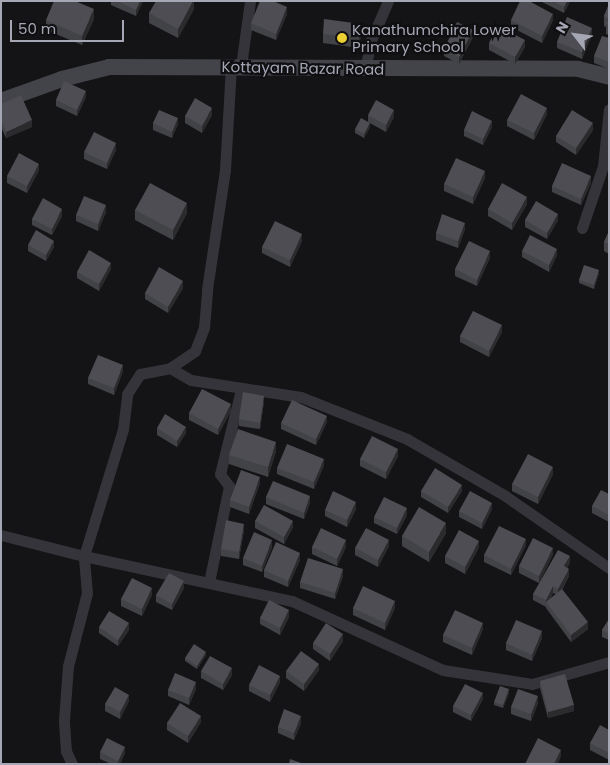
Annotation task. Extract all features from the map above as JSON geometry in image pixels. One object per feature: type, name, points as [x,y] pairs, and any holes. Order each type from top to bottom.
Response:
[{"type":"main road","name":"Kottayam Bazar Road","points":[[1,101],[62,79],[109,67],[236,66],[365,69],[578,69],[609,77]]},
{"type":"street","points":[[72,764],[66,751],[64,720],[68,666],[87,593],[84,556],[123,429],[127,394],[140,374],[170,368],[195,351],[204,327],[207,289],[226,170],[236,66],[250,1]]},
{"type":"street","points":[[365,69],[371,40],[388,1]]},
{"type":"street","points":[[582,228],[603,166],[609,109]]},
{"type":"street","points":[[170,368],[191,380],[241,390],[300,397],[407,439],[504,495],[609,568]]},
{"type":"street","points":[[209,582],[229,486],[220,474],[241,390]]},
{"type":"street","points":[[1,535],[84,556],[292,601],[444,670],[532,684],[609,662]]},
{"type":"building","points":[[54,1],[75,1],[94,9],[82,36],[46,20]]},
{"type":"building","points":[[117,1],[140,1],[136,10]]},
{"type":"building","points":[[156,1],[193,1],[178,29],[149,13]]},
{"type":"building","points":[[260,1],[273,1],[287,7],[276,34],[251,23]]},
{"type":"building","points":[[520,1],[529,1],[553,14],[542,36],[511,20]]},
{"type":"building","points":[[553,1],[567,1],[564,7]]},
{"type":"building","points":[[609,4],[609,19],[604,16]]},
{"type":"building","points":[[567,17],[592,28],[582,52],[557,42]]},
{"type":"building","points":[[324,19],[361,24],[359,38],[323,34]]},
{"type":"building","points":[[457,22],[473,30],[459,57],[444,49]]},
{"type":"building","points":[[498,26],[525,40],[515,57],[489,43]]},
{"type":"building","points":[[602,36],[609,38],[609,62],[594,56]]},
{"type":"building","points":[[64,81],[86,91],[77,110],[56,100]]},
{"type":"building","points":[[521,94],[547,108],[534,133],[507,120]]},
{"type":"building","points":[[21,95],[32,120],[6,132],[1,120],[1,104]]},
{"type":"building","points":[[195,98],[212,108],[202,126],[185,116]]},
{"type":"building","points":[[376,100],[394,110],[386,125],[368,115]]},
{"type":"building","points":[[159,110],[178,118],[172,132],[153,123]]},
{"type":"building","points":[[572,110],[593,123],[576,148],[556,136]]},
{"type":"building","points":[[472,111],[492,121],[483,139],[464,130]]},
{"type":"building","points":[[361,118],[370,123],[364,134],[355,129]]},
{"type":"building","points":[[94,132],[116,143],[107,163],[84,152]]},
{"type":"building","points":[[19,153],[39,164],[27,186],[7,176]]},
{"type":"building","points":[[456,158],[485,171],[473,197],[444,184]]},
{"type":"building","points":[[562,163],[591,176],[581,199],[552,186]]},
{"type":"building","points":[[150,183],[187,203],[173,230],[135,210]]},
{"type":"building","points":[[502,183],[527,197],[512,223],[488,209]]},
{"type":"building","points":[[84,196],[106,205],[98,224],[76,215]]},
{"type":"building","points":[[43,198],[62,209],[52,229],[32,219]]},
{"type":"building","points":[[536,201],[558,214],[547,233],[525,220]]},
{"type":"building","points":[[442,214],[465,223],[458,241],[436,233]]},
{"type":"building","points":[[275,221],[302,234],[290,260],[262,247]]},
{"type":"building","points":[[36,230],[54,241],[46,255],[28,245]]},
{"type":"building","points":[[609,231],[609,244],[604,242]]},
{"type":"building","points":[[530,235],[557,249],[549,265],[522,251]]},
{"type":"building","points":[[469,241],[490,251],[477,280],[455,269]]},
{"type":"building","points":[[89,250],[111,263],[99,284],[77,272]]},
{"type":"building","points":[[584,265],[599,270],[594,285],[579,280]]},
{"type":"building","points":[[159,267],[183,281],[168,307],[145,293]]},
{"type":"building","points":[[473,311],[502,325],[489,351],[460,336]]},
{"type":"building","points":[[98,355],[123,365],[114,388],[88,378]]},
{"type":"building","points":[[202,389],[231,404],[218,429],[189,413]]},
{"type":"building","points":[[243,392],[264,396],[260,423],[239,419]]},
{"type":"building","points":[[292,400],[327,416],[316,439],[281,423]]},
{"type":"building","points":[[165,414],[186,427],[177,441],[157,428]]},
{"type":"building","points":[[238,429],[276,442],[268,467],[229,455]]},
{"type":"building","points":[[372,436],[398,449],[386,472],[360,459]]},
{"type":"building","points":[[287,444],[324,459],[314,482],[277,468]]},
{"type":"building","points":[[528,454],[553,467],[538,497],[512,484]]},
{"type":"building","points":[[435,468],[462,485],[448,507],[421,491]]},
{"type":"building","points":[[241,470],[260,477],[249,507],[230,500]]},
{"type":"building","points":[[273,481],[310,496],[304,513],[266,497]]},
{"type":"building","points":[[601,490],[609,494],[609,515],[592,506]]},
{"type":"building","points":[[333,491],[356,502],[347,520],[325,510]]},
{"type":"building","points":[[470,491],[492,503],[482,523],[459,511]]},
{"type":"building","points":[[384,497],[407,508],[397,528],[374,517]]},
{"type":"building","points":[[264,505],[293,521],[284,537],[255,521]]},
{"type":"building","points":[[419,507],[446,523],[429,552],[402,536]]},
{"type":"building","points":[[226,520],[244,524],[239,552],[221,549]]},
{"type":"building","points":[[499,526],[526,539],[511,569],[484,555]]},
{"type":"building","points":[[321,528],[346,540],[337,559],[312,547]]},
{"type":"building","points":[[366,528],[389,540],[378,560],[355,548]]},
{"type":"building","points":[[459,530],[479,541],[465,567],[445,556]]},
{"type":"building","points":[[254,532],[272,540],[262,566],[243,558]]},
{"type":"building","points":[[533,538],[553,548],[539,576],[519,566]]},
{"type":"building","points":[[276,542],[300,553],[288,581],[264,570]]},
{"type":"building","points":[[558,550],[570,556],[564,566],[569,569],[558,589],[553,586],[546,600],[533,594]]},
{"type":"building","points":[[308,558],[343,569],[335,593],[300,582]]},
{"type":"building","points":[[169,573],[184,581],[172,604],[156,595]]},
{"type":"building","points":[[132,578],[152,588],[142,609],[121,599]]},
{"type":"building","points":[[363,586],[395,601],[385,623],[353,608]]},
{"type":"building","points":[[562,589],[588,622],[571,635],[546,602]]},
{"type":"building","points":[[269,600],[289,610],[280,628],[260,618]]},
{"type":"building","points":[[455,610],[483,623],[472,648],[443,635]]},
{"type":"building","points":[[109,611],[129,623],[118,640],[99,627]]},
{"type":"building","points":[[609,619],[609,634],[602,630]]},
{"type":"building","points":[[516,620],[542,631],[532,655],[506,643]]},
{"type":"building","points":[[326,623],[343,634],[330,654],[313,643]]},
{"type":"building","points":[[194,644],[206,652],[197,666],[185,658]]},
{"type":"building","points":[[301,651],[319,664],[304,684],[286,671]]},
{"type":"building","points":[[210,656],[232,668],[223,684],[201,671]]},
{"type":"building","points":[[259,665],[280,676],[270,695],[249,685]]},
{"type":"building","points":[[175,673],[196,682],[189,698],[168,690]]},
{"type":"building","points":[[565,674],[574,705],[548,712],[540,681]]},
{"type":"building","points":[[465,684],[483,693],[471,715],[453,706]]},
{"type":"building","points":[[500,686],[509,689],[503,705],[494,702]]},
{"type":"building","points":[[115,687],[129,695],[120,712],[105,704]]},
{"type":"building","points":[[518,689],[538,696],[531,714],[511,707]]},
{"type":"building","points":[[180,703],[201,716],[188,736],[167,723]]},
{"type":"building","points":[[284,709],[301,716],[294,733],[278,727]]},
{"type":"building","points":[[600,725],[609,730],[609,753],[590,743]]},
{"type":"building","points":[[107,738],[125,747],[118,761],[100,752]]},
{"type":"building","points":[[538,738],[561,750],[554,764],[525,764]]},
{"type":"building","points":[[290,759],[304,764],[289,764]]},
{"type":"place","name":"Kanathumchira Lower Primary School","points":[[342,38]]}]
